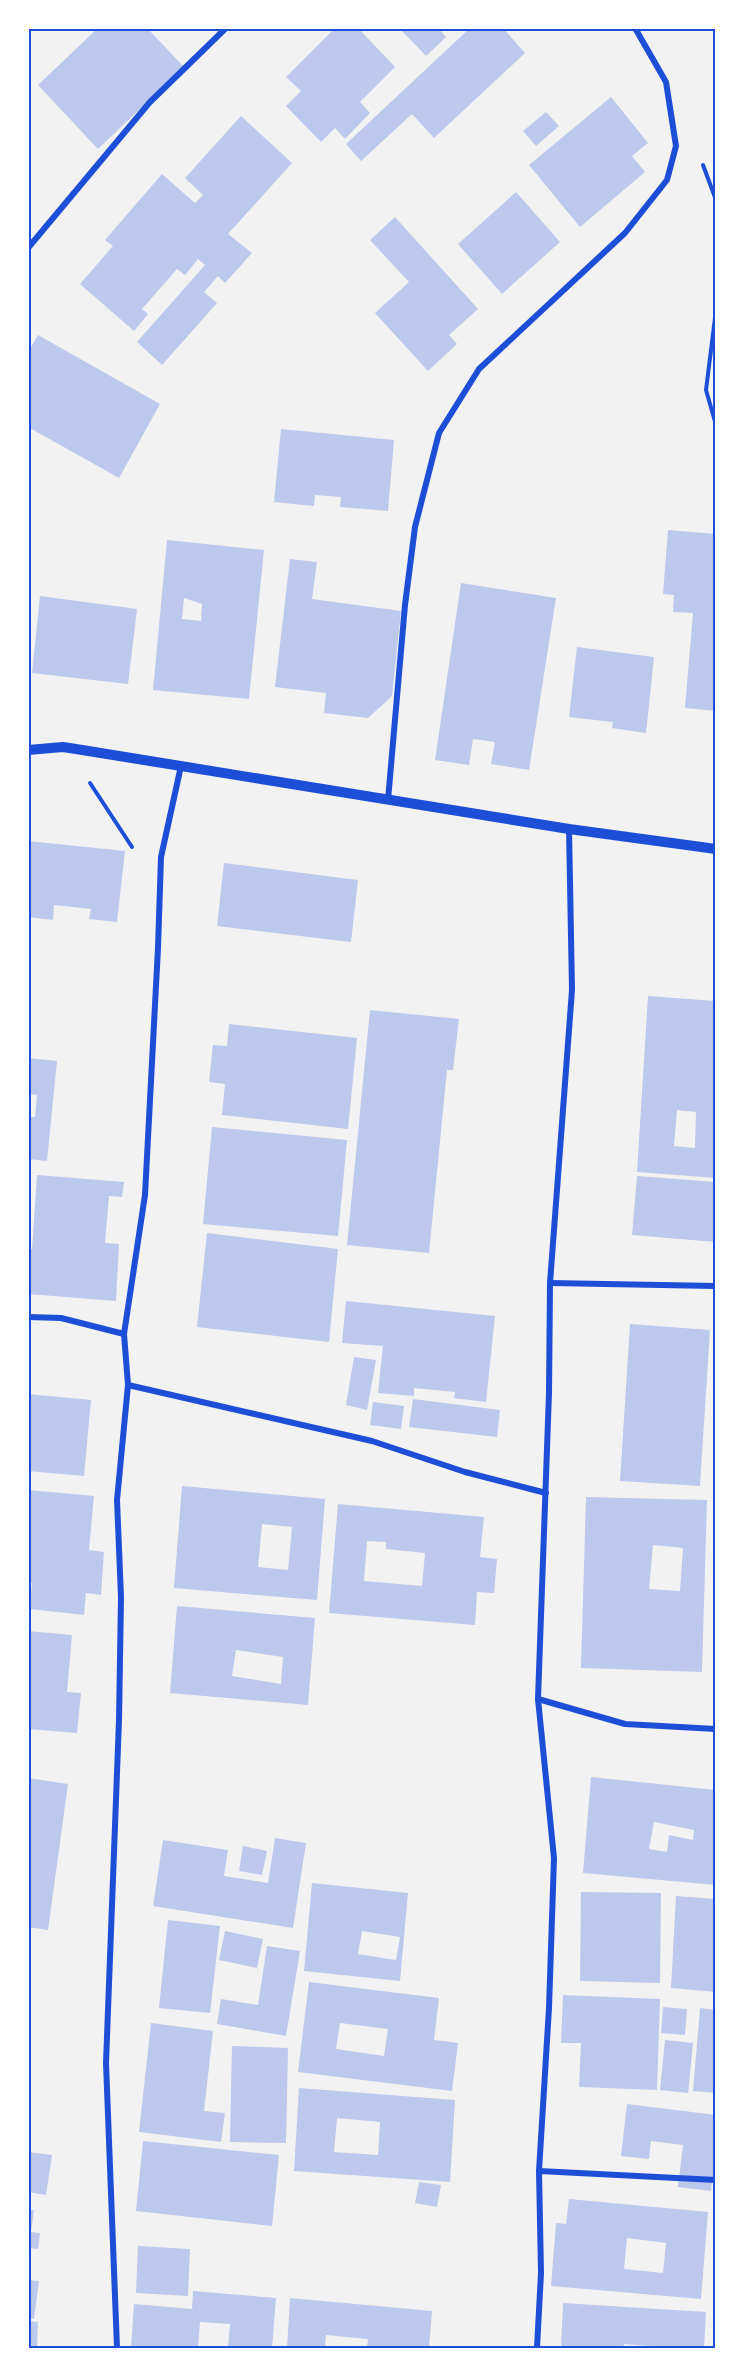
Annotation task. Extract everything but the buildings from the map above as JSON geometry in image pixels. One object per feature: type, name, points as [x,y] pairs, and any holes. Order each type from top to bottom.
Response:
[{"type":"street","points":[[28,248],[150,102],[226,28]]},
{"type":"street","points":[[388,800],[405,605],[415,527],[439,433],[479,369],[625,233],[667,180],[676,146],[666,82],[635,28]]},
{"type":"street","points":[[28,750],[63,747],[569,829],[716,849]]},
{"type":"street","points":[[117,2349],[106,2063],[119,1720],[121,1597],[117,1500],[128,1385],[124,1334],[145,1195],[161,857],[181,766]]},
{"type":"street","points":[[537,2349],[541,2273],[539,2171],[549,2008],[554,1858],[538,1699],[546,1493],[550,1283],[572,990],[569,829]]},
{"type":"street","points":[[550,1283],[716,1286]]},
{"type":"street","points":[[28,1317],[61,1318],[124,1334]]},
{"type":"street","points":[[128,1385],[372,1441],[465,1472],[546,1493]]},
{"type":"street","points":[[538,1699],[625,1724],[716,1729]]},
{"type":"street","points":[[539,2171],[716,2180]]},
{"type":"path","points":[[716,310],[706,390],[716,425]]},
{"type":"path","points":[[76,749],[92,788],[136,853],[159,893]]}]
